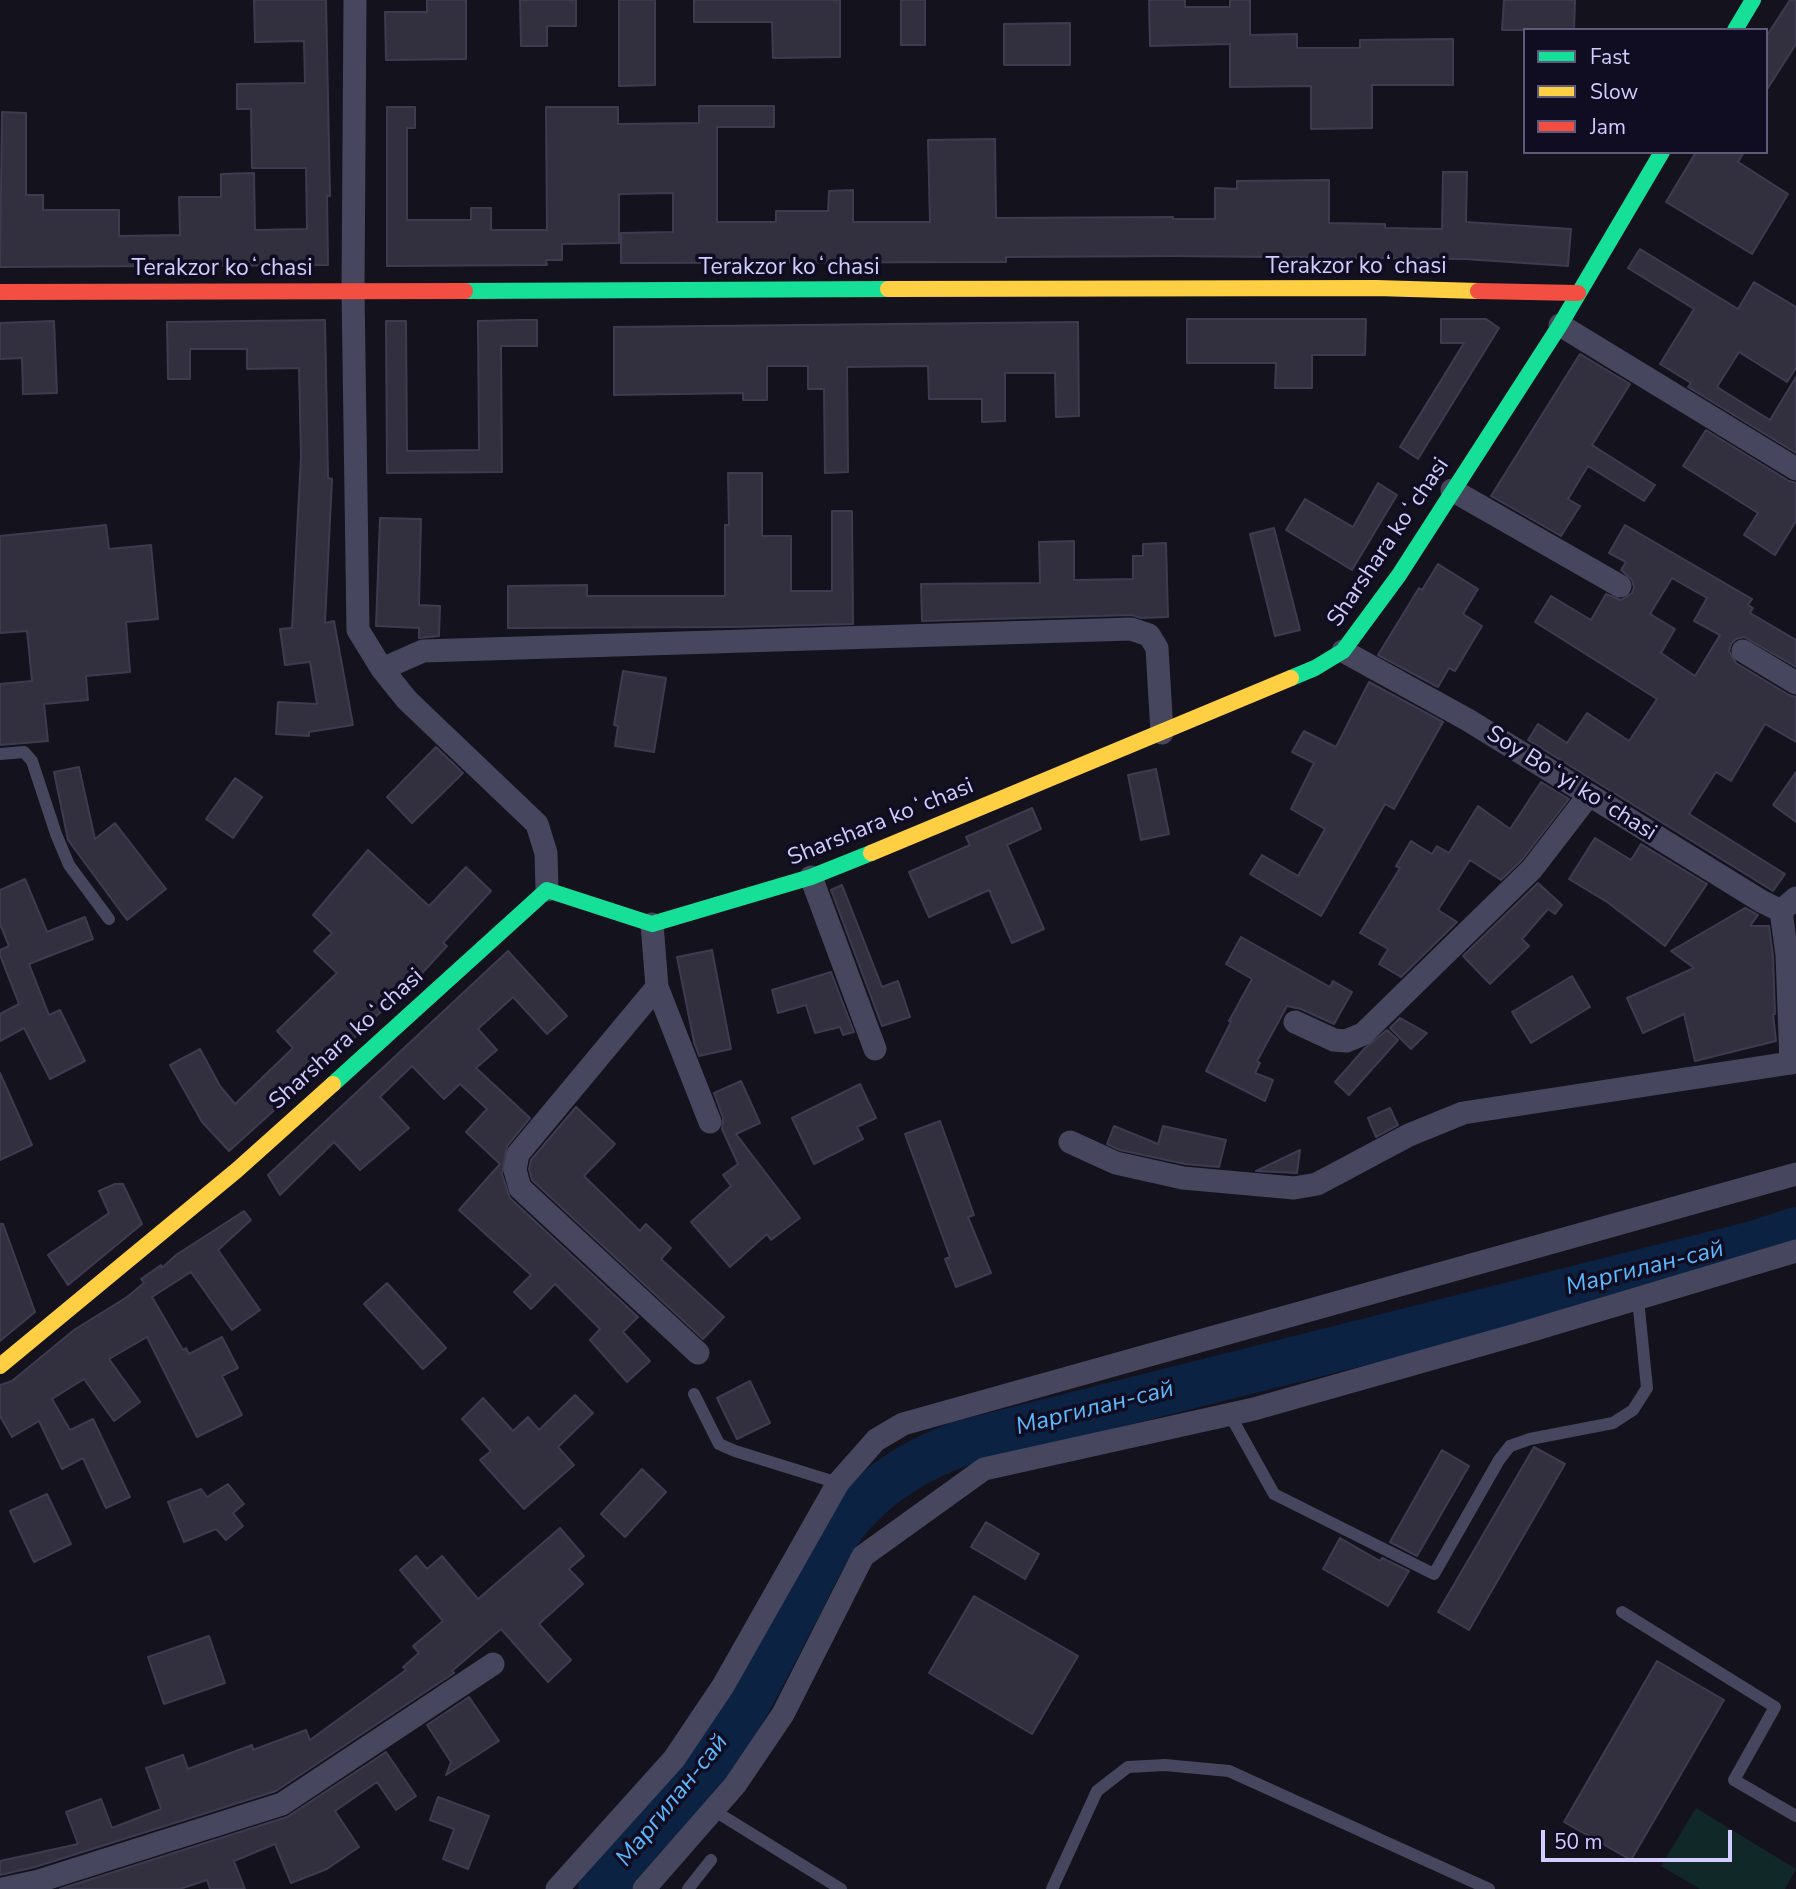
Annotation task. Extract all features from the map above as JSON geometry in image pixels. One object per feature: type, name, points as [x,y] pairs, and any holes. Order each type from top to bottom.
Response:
[{"type":"street","points":[[355,0],[353,291],[358,630],[382,669],[407,700],[537,824],[546,853],[547,890],[652,924],[657,986],[710,1122]]},
{"type":"street","points":[[1736,28],[1753,0]]},
{"type":"street","name":"Sharshara koʻchasi","points":[[652,924],[811,877],[1162,733],[1315,668],[1343,651],[1399,575],[1560,326],[1661,154]]},
{"type":"street","name":"Terakzor koʻchasi","points":[[0,292],[1376,288],[1578,293]]},
{"type":"street","points":[[1560,326],[1796,469]]},
{"type":"street","points":[[1452,490],[1620,586]]},
{"type":"street","points":[[382,669],[423,651],[1131,629],[1149,635],[1157,648],[1162,733]]},
{"type":"street","name":"Soy Boʻyi koʻchasi","points":[[1343,651],[1468,720],[1760,901],[1788,904]]},
{"type":"street","points":[[1743,651],[1796,683]]},
{"type":"street","points":[[1295,1022],[1334,1040],[1346,1041],[1363,1034],[1532,869],[1589,795]]},
{"type":"street","points":[[811,877],[875,1049]]},
{"type":"street","name":"Sharshara koʻchasi","points":[[0,1366],[237,1170],[547,890]]},
{"type":"street","points":[[1070,1142],[1116,1163],[1183,1178],[1294,1188],[1317,1184],[1409,1135],[1463,1112],[1793,1062],[1787,955],[1788,904]]},
{"type":"street","points":[[657,986],[518,1154],[514,1170],[520,1188],[698,1353]]},
{"type":"street","points":[[557,1889],[674,1759],[723,1686],[838,1483],[876,1440],[903,1424],[1796,1174]]},
{"type":"street","points":[[645,1889],[735,1785],[783,1714],[863,1556],[984,1469],[1230,1415],[1638,1299],[1796,1251]]},
{"type":"street","points":[[2,1889],[39,1881],[282,1804],[493,1664]]},
{"type":"lane","points":[[0,754],[24,752],[32,761],[69,865],[109,919]]},
{"type":"lane","points":[[1230,1415],[1273,1494],[1434,1574],[1499,1460],[1510,1446],[1530,1439],[1613,1423],[1633,1410],[1647,1388],[1638,1299]]},
{"type":"lane","points":[[694,1394],[719,1444],[838,1483]]},
{"type":"lane","points":[[1622,1612],[1775,1707],[1734,1780],[1796,1816]]},
{"type":"lane","points":[[1052,1889],[1097,1791],[1128,1767],[1165,1765],[1229,1770],[1489,1889]]},
{"type":"lane","points":[[713,1810],[841,1889]]},
{"type":"lane","points":[[688,1889],[711,1860]]},
{"type":"green space","points":[[1696,1808],[1796,1869],[1785,1889],[1700,1889],[1661,1866]]},
{"type":"building","points":[[254,0],[326,0],[330,196],[327,196],[328,265],[0,267],[2,112],[26,113],[26,195],[43,195],[43,210],[119,210],[119,236],[180,235],[179,197],[221,197],[221,174],[254,173],[255,230],[307,229],[306,168],[252,168],[251,109],[237,109],[237,84],[305,83],[304,41],[255,42]]},
{"type":"building","points":[[427,0],[466,0],[466,59],[386,60],[385,12],[427,12]]},
{"type":"building","points":[[520,0],[576,0],[576,26],[547,26],[547,46],[521,46]]},
{"type":"building","points":[[619,0],[655,0],[655,85],[619,86]]},
{"type":"building","points":[[694,0],[840,0],[840,57],[773,58],[772,22],[694,22]]},
{"type":"building","points":[[901,0],[925,0],[925,45],[901,45]]},
{"type":"building","points":[[1149,0],[1185,0],[1185,7],[1230,7],[1230,0],[1250,0],[1250,35],[1297,34],[1297,48],[1360,48],[1360,40],[1453,39],[1453,85],[1372,85],[1372,128],[1311,129],[1311,86],[1230,87],[1230,44],[1150,46]]},
{"type":"building","points":[[1504,0],[1575,0],[1574,28],[1502,30]]},
{"type":"building","points":[[1790,0],[1796,0],[1796,44],[1768,88],[1768,34]]},
{"type":"building","points":[[1070,23],[1070,65],[1004,65],[1004,24]]},
{"type":"building","points":[[699,106],[774,106],[774,127],[717,127],[717,222],[776,222],[776,211],[828,211],[829,191],[853,190],[853,222],[930,222],[928,140],[995,139],[996,218],[1215,219],[1215,188],[1237,189],[1237,181],[1329,180],[1329,223],[1442,229],[1443,172],[1467,172],[1466,222],[1571,229],[1568,266],[1465,259],[1174,256],[1006,257],[1006,262],[621,263],[621,233],[673,232],[673,193],[619,194],[619,243],[562,244],[562,260],[546,260],[547,265],[387,266],[387,107],[415,107],[415,128],[407,128],[407,220],[471,220],[471,208],[491,208],[491,230],[547,230],[546,107],[618,107],[618,124],[699,123]]},
{"type":"building","points":[[1695,154],[1743,154],[1738,162],[1788,194],[1752,254],[1666,202]]},
{"type":"building","points":[[1640,249],[1738,309],[1754,282],[1796,307],[1796,368],[1787,382],[1739,352],[1717,387],[1770,420],[1796,377],[1796,453],[1688,387],[1691,383],[1660,364],[1694,309],[1628,268]]},
{"type":"building","points":[[1187,319],[1366,319],[1365,355],[1312,355],[1312,388],[1275,388],[1276,363],[1187,363]]},
{"type":"building","points":[[1441,319],[1486,319],[1499,328],[1418,459],[1400,447],[1464,343],[1441,343]]},
{"type":"building","points":[[325,320],[328,478],[332,479],[325,623],[334,621],[353,725],[309,732],[309,736],[276,734],[278,702],[317,704],[310,662],[285,665],[280,629],[292,628],[301,457],[299,368],[247,369],[247,349],[190,349],[190,379],[168,379],[167,322]]},
{"type":"building","points":[[537,320],[537,346],[501,346],[502,472],[387,473],[386,321],[406,321],[407,451],[479,450],[478,321]]},
{"type":"building","points":[[54,321],[57,393],[23,394],[22,358],[0,359],[0,323]]},
{"type":"building","points":[[1078,322],[1079,416],[1056,417],[1055,373],[1005,373],[1005,421],[982,422],[982,399],[929,399],[928,366],[847,367],[848,472],[825,473],[824,389],[808,389],[808,366],[767,366],[767,400],[743,400],[743,393],[614,395],[614,327]]},
{"type":"building","points":[[1580,354],[1630,384],[1592,445],[1655,485],[1644,501],[1588,466],[1568,499],[1580,506],[1561,536],[1491,496]]},
{"type":"building","points":[[1706,430],[1796,483],[1796,521],[1775,555],[1744,535],[1758,513],[1683,466]]},
{"type":"building","points":[[728,473],[762,473],[762,536],[791,536],[791,591],[832,591],[832,511],[852,511],[853,624],[508,628],[508,586],[587,585],[587,596],[725,596],[725,525],[729,525]]},
{"type":"building","points":[[1378,483],[1397,495],[1352,570],[1286,530],[1305,499],[1353,527]]},
{"type":"building","points":[[380,518],[421,519],[419,605],[440,606],[439,636],[419,638],[419,628],[376,626]]},
{"type":"building","points":[[106,525],[109,549],[151,545],[158,619],[126,622],[130,672],[86,676],[88,700],[44,704],[48,741],[0,745],[0,684],[32,681],[27,631],[0,633],[0,536]]},
{"type":"building","points":[[1625,525],[1752,599],[1748,605],[1753,608],[1750,613],[1796,640],[1796,667],[1744,637],[1736,639],[1729,651],[1736,663],[1796,697],[1796,742],[1765,724],[1731,781],[1716,772],[1689,814],[1785,874],[1773,891],[1528,740],[1538,724],[1567,743],[1587,713],[1629,741],[1657,699],[1535,622],[1551,596],[1591,620],[1606,594],[1621,600],[1632,593],[1632,580],[1621,570],[1626,562],[1609,553]],"holes":[[[1672,578],[1707,598],[1694,621],[1720,635],[1695,676],[1661,653],[1675,629],[1650,614]]]},
{"type":"building","points":[[1274,528],[1300,630],[1275,636],[1250,534]]},
{"type":"building","points":[[1074,541],[1074,580],[1133,579],[1133,556],[1143,556],[1143,544],[1166,543],[1168,617],[1141,618],[1131,615],[922,621],[921,584],[1040,583],[1039,542]]},
{"type":"building","points":[[1438,564],[1478,589],[1463,614],[1482,626],[1455,671],[1449,668],[1438,687],[1378,655],[1419,588],[1422,590]]},
{"type":"building","points":[[623,671],[666,678],[654,752],[615,746],[618,726],[614,725]]},
{"type":"building","points":[[1369,682],[1443,722],[1394,809],[1385,804],[1321,916],[1250,874],[1262,855],[1298,876],[1325,829],[1291,809],[1314,763],[1292,752],[1304,731],[1336,747]]},
{"type":"building","points":[[436,747],[463,773],[412,823],[387,797]]},
{"type":"building","points":[[79,767],[95,839],[115,823],[166,889],[127,920],[68,840],[54,772]]},
{"type":"building","points":[[1156,769],[1169,834],[1141,840],[1128,775]]},
{"type":"building","points":[[1796,772],[1796,822],[1773,805]]},
{"type":"building","points":[[235,778],[262,797],[233,838],[206,819]]},
{"type":"building","points":[[1541,782],[1569,799],[1522,860],[1501,880],[1470,860],[1438,910],[1457,922],[1401,977],[1379,964],[1388,949],[1360,933],[1400,868],[1396,866],[1411,841],[1432,854],[1437,846],[1449,853],[1478,806],[1510,829]]},
{"type":"building","points":[[1032,808],[1041,829],[1007,845],[1044,929],[1012,943],[989,890],[929,917],[909,872],[970,845],[966,837]]},
{"type":"building","points":[[1595,838],[1631,860],[1641,844],[1707,884],[1665,946],[1607,902],[1569,879]]},
{"type":"building","points":[[368,850],[429,906],[466,867],[491,891],[443,943],[447,946],[401,996],[399,994],[229,1151],[202,1122],[170,1065],[200,1049],[220,1086],[235,1104],[293,1048],[277,1031],[337,973],[314,951],[332,933],[313,915]]},
{"type":"building","points":[[25,879],[47,932],[85,917],[93,939],[29,964],[49,1015],[60,1010],[85,1061],[50,1079],[24,1028],[0,1041],[0,1014],[19,1004],[0,955],[0,950],[9,946],[0,924],[0,890]]},
{"type":"building","points":[[1538,883],[1562,905],[1555,914],[1548,909],[1522,939],[1529,946],[1490,984],[1463,956]]},
{"type":"building","points":[[842,885],[882,987],[898,981],[910,1017],[882,1026],[831,890]]},
{"type":"building","points":[[1745,908],[1758,915],[1750,926],[1769,926],[1773,956],[1776,1041],[1695,1061],[1684,1014],[1643,1033],[1627,998],[1694,968],[1671,951]]},
{"type":"building","points":[[1241,937],[1330,987],[1333,981],[1352,992],[1334,1024],[1301,1009],[1287,1006],[1257,1061],[1260,1063],[1255,1073],[1273,1080],[1265,1101],[1206,1071],[1252,979],[1226,964]]},
{"type":"building","points":[[712,950],[731,1049],[699,1056],[677,957]]},
{"type":"building","points":[[508,951],[567,1016],[547,1034],[513,997],[478,1029],[497,1050],[476,1068],[530,1118],[507,1146],[502,1174],[510,1198],[638,1317],[623,1332],[650,1361],[627,1382],[590,1340],[600,1329],[555,1284],[531,1309],[514,1292],[531,1275],[459,1210],[500,1164],[466,1132],[487,1109],[460,1084],[444,1099],[412,1066],[380,1097],[409,1128],[360,1170],[334,1142],[280,1195],[268,1175]]},
{"type":"building","points":[[831,972],[854,1032],[843,1035],[840,1027],[815,1033],[806,1005],[778,1013],[772,990]]},
{"type":"building","points":[[1572,976],[1590,1007],[1531,1043],[1512,1012]]},
{"type":"building","points":[[1400,1018],[1427,1033],[1411,1049],[1390,1028]]},
{"type":"building","points":[[1387,1030],[1398,1040],[1349,1095],[1335,1082],[1365,1048]]},
{"type":"building","points":[[0,1073],[32,1145],[0,1160]]},
{"type":"building","points":[[741,1081],[760,1123],[736,1134],[800,1218],[771,1240],[767,1234],[730,1267],[691,1222],[731,1186],[723,1175],[738,1164],[722,1129],[723,1118],[714,1093]]},
{"type":"building","points":[[860,1084],[876,1118],[857,1127],[863,1139],[814,1164],[792,1118]]},
{"type":"building","points":[[576,1107],[615,1144],[584,1176],[640,1231],[646,1224],[671,1248],[661,1259],[724,1317],[703,1339],[532,1180],[529,1169],[531,1160]]},
{"type":"building","points":[[1390,1108],[1398,1125],[1376,1137],[1368,1118]]},
{"type":"building","points":[[940,1121],[974,1215],[968,1217],[991,1273],[956,1287],[945,1259],[950,1257],[905,1134]]},
{"type":"building","points":[[1114,1126],[1158,1144],[1163,1126],[1226,1140],[1219,1167],[1185,1164],[1120,1150],[1107,1144]]},
{"type":"building","points":[[1300,1150],[1297,1173],[1256,1171]]},
{"type":"building","points":[[115,1184],[123,1184],[142,1224],[68,1285],[48,1255],[109,1213],[99,1191]]},
{"type":"building","points":[[244,1211],[251,1220],[218,1250],[260,1310],[232,1330],[191,1272],[152,1297],[183,1350],[186,1348],[189,1354],[222,1337],[238,1368],[222,1376],[242,1415],[197,1437],[147,1337],[109,1359],[140,1402],[114,1421],[84,1379],[52,1399],[70,1430],[93,1419],[130,1497],[106,1508],[83,1458],[62,1469],[39,1421],[12,1437],[0,1416],[0,1385],[12,1381],[74,1330],[127,1297],[144,1283],[141,1279],[161,1265],[162,1268],[176,1255]]},
{"type":"building","points":[[0,1224],[3,1224],[35,1312],[0,1341]]},
{"type":"building","points":[[387,1283],[446,1348],[423,1369],[364,1304]]},
{"type":"building","points":[[750,1381],[770,1423],[737,1439],[717,1398]]},
{"type":"building","points":[[575,1395],[593,1413],[558,1447],[574,1465],[524,1509],[480,1460],[491,1451],[462,1419],[483,1398],[513,1431],[528,1417],[539,1430]]},
{"type":"building","points":[[1534,1447],[1565,1464],[1469,1630],[1438,1612]]},
{"type":"building","points":[[1442,1450],[1469,1466],[1417,1556],[1390,1542]]},
{"type":"building","points":[[642,1469],[666,1492],[625,1537],[601,1514]]},
{"type":"building","points":[[228,1484],[244,1504],[233,1513],[243,1526],[226,1540],[216,1529],[184,1542],[168,1502],[201,1489],[207,1497]]},
{"type":"building","points":[[47,1494],[71,1544],[34,1562],[10,1511]]},
{"type":"building","points":[[986,1522],[1039,1554],[1025,1579],[971,1547]]},
{"type":"building","points":[[560,1528],[584,1556],[569,1569],[583,1584],[539,1624],[571,1660],[548,1682],[501,1629],[452,1671],[454,1673],[276,1791],[35,1867],[0,1875],[0,1861],[78,1844],[66,1812],[101,1799],[112,1828],[161,1809],[146,1768],[183,1755],[188,1769],[252,1745],[253,1750],[306,1730],[310,1740],[406,1670],[403,1667],[419,1653],[413,1646],[443,1621],[400,1570],[416,1556],[427,1569],[442,1556],[478,1599]]},
{"type":"building","points":[[1340,1538],[1380,1561],[1382,1558],[1409,1571],[1388,1606],[1323,1569]]},
{"type":"building","points":[[974,1596],[1078,1656],[1032,1734],[929,1673]]},
{"type":"building","points":[[209,1636],[225,1683],[164,1704],[148,1657]]},
{"type":"building","points":[[1657,1661],[1724,1700],[1631,1860],[1564,1822]]},
{"type":"building","points":[[469,1697],[499,1741],[446,1775],[451,1762],[427,1725]]},
{"type":"building","points":[[386,1752],[416,1796],[396,1810],[377,1782],[335,1811],[359,1847],[327,1869],[291,1883],[275,1844],[234,1861],[245,1889],[210,1889],[207,1880],[180,1889],[60,1889],[287,1817]]},
{"type":"building","points":[[438,1797],[489,1816],[468,1869],[443,1859],[454,1829],[430,1820]]},
{"type":"waterway","name":"Маргилан-сай","points":[[601,1889],[677,1805],[718,1752],[751,1697],[819,1564],[842,1527],[872,1495],[919,1462],[959,1444],[1753,1244],[1796,1230]]},
{"type":"traffic: fast","points":[[1736,28],[1753,0]]},
{"type":"traffic: fast","points":[[1291,678],[1315,668],[1343,651],[1399,575],[1560,325],[1661,154]]},
{"type":"traffic: fast","points":[[465,291],[888,289]]},
{"type":"traffic: fast","points":[[333,1084],[547,890],[652,924],[811,877],[871,853]]},
{"type":"traffic: slow","points":[[888,289],[1376,288],[1478,291]]},
{"type":"traffic: slow","points":[[871,853],[1291,678]]},
{"type":"traffic: slow","points":[[0,1366],[237,1170],[333,1084]]},
{"type":"traffic: jam","points":[[0,292],[465,291]]},
{"type":"traffic: jam","points":[[1478,291],[1578,293]]}]
